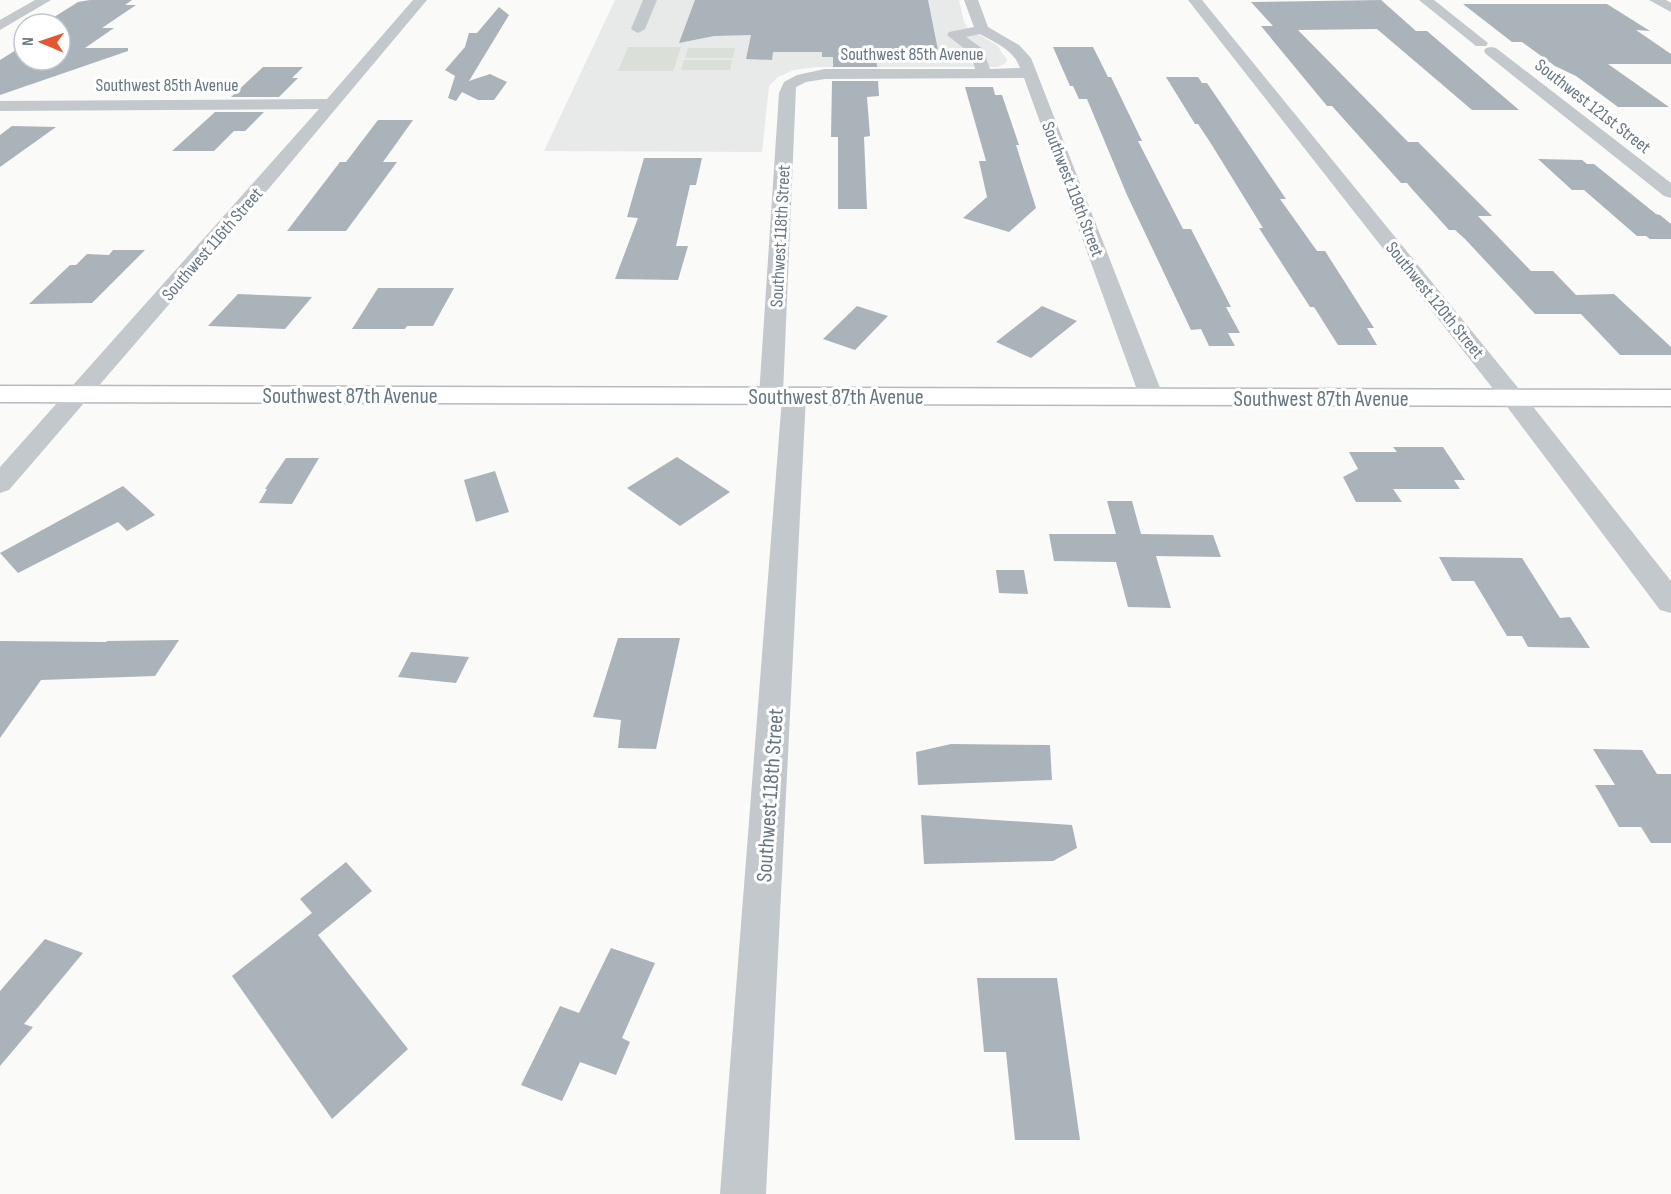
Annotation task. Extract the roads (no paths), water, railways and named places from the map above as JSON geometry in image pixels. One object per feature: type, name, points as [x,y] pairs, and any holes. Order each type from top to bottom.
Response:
[{"type":"main road","name":"Southwest 87th Avenue","points":[[0,394],[1671,398]]},
{"type":"street","points":[[0,26],[44,0]]},
{"type":"street","name":"Southwest 116th Street","points":[[0,484],[420,0]]},
{"type":"street","points":[[638,29],[650,0]]},
{"type":"street","points":[[971,0],[982,29],[954,35],[978,52],[984,74]]},
{"type":"street","name":"Southwest 120th Street","points":[[1194,0],[1514,399],[1671,602]]},
{"type":"street","name":"Southwest 121st Street","points":[[1426,0],[1671,192]]},
{"type":"street","points":[[1656,0],[1671,8]]},
{"type":"street","name":"Southwest 119th Street","points":[[982,29],[1020,54],[1152,398]]},
{"type":"street","name":"Southwest 85th Avenue","points":[[796,80],[825,74],[1029,74]]},
{"type":"street","name":"Southwest 118th Street","points":[[743,1194],[782,396],[787,93],[789,85],[796,80]]},
{"type":"street","name":"Southwest 85th Avenue","points":[[0,106],[332,104]]}]
